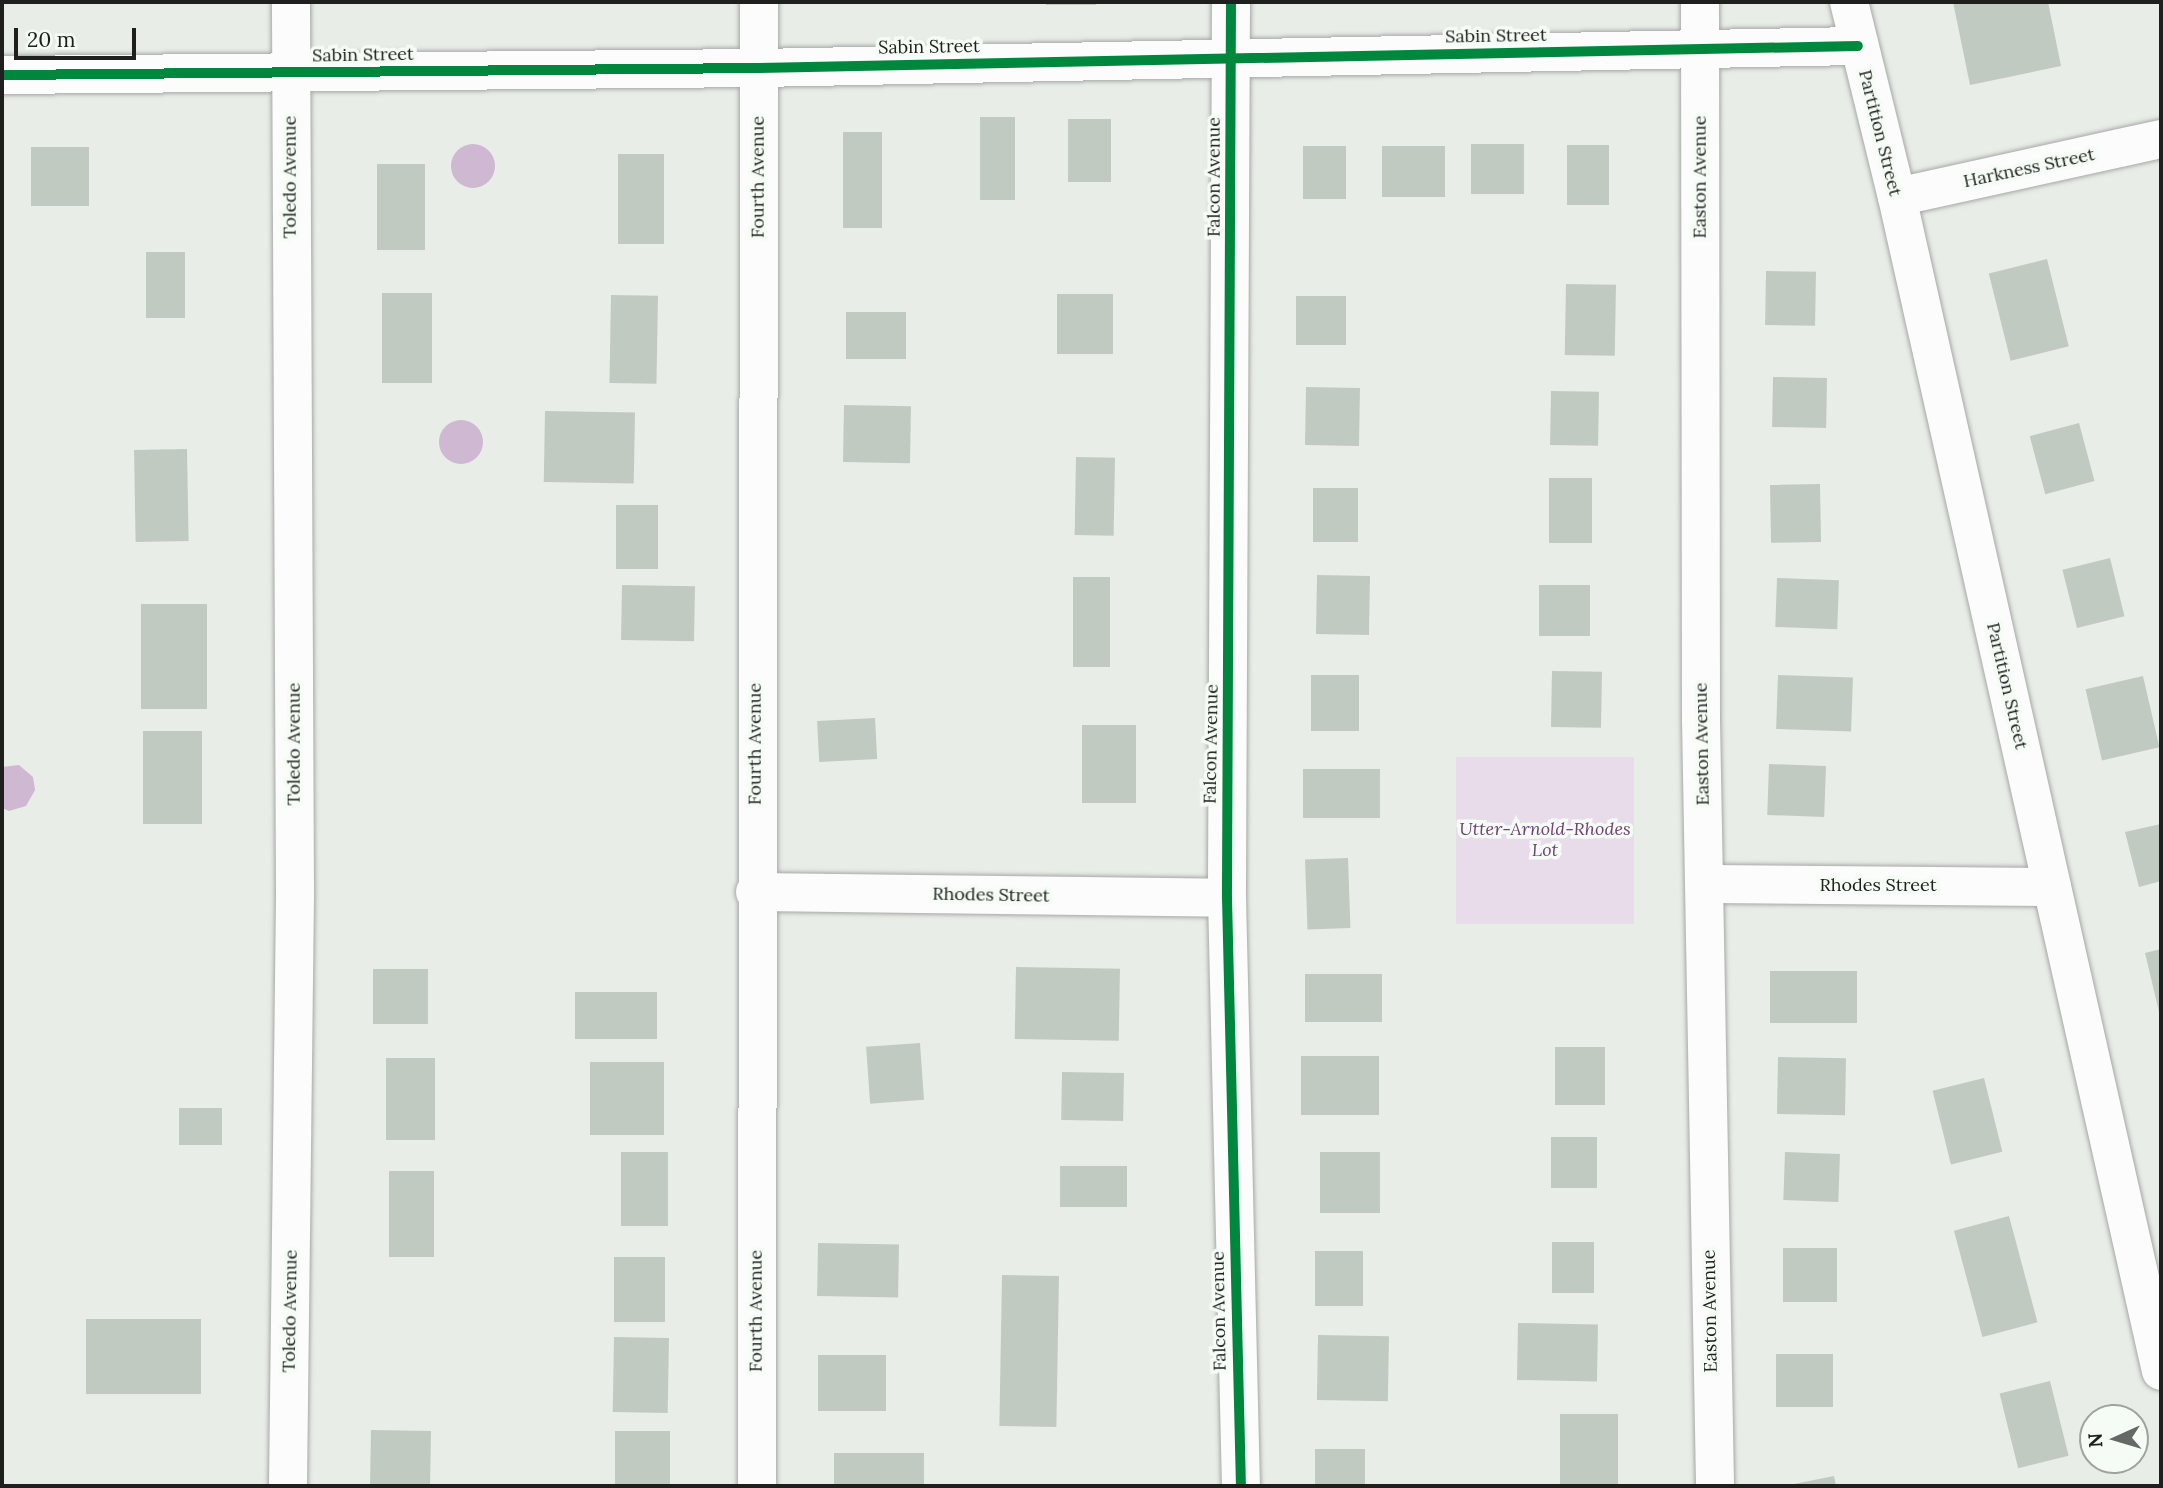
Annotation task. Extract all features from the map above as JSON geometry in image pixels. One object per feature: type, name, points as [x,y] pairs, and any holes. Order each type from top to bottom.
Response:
[{"type":"street","name":"Toledo Avenue","points":[[288,1486],[295,892],[289,74],[291,2]]},
{"type":"street","name":"Fourth Avenue","points":[[757,1486],[755,892],[759,2]]},
{"type":"street","name":"Falcon Avenue","points":[[1231,2],[1227,898],[1241,1486]]},
{"type":"street","name":"Easton Avenue","points":[[1700,2],[1705,884],[1715,1486]]},
{"type":"street","name":"Partition Street","points":[[1849,2],[1897,197],[2161,1371]]},
{"type":"street","name":"Sabin Street","points":[[2,75],[759,68],[1858,46]]},
{"type":"street","name":"Harkness Street","points":[[1897,197],[2161,139]]},
{"type":"street","name":"Rhodes Street","points":[[1705,884],[2052,887]]},
{"type":"street","name":"Rhodes Street","points":[[755,892],[1227,898]]},
{"type":"green space","name":"Utter-Arnold-Rhodes Lot","points":[[1456,757],[1634,757],[1634,924],[1456,924]]},
{"type":"shaded area","points":[[473,144],[489,150],[495,166],[489,182],[473,188],[457,182],[451,166],[457,150]]},
{"type":"shaded area","points":[[461,420],[477,426],[483,442],[477,458],[461,464],[445,458],[439,442],[445,426]]},
{"type":"shaded area","points":[[19,765],[33,777],[35,790],[26,806],[9,811],[2,808],[2,767]]},
{"type":"building","points":[[1046,2],[1096,2],[1096,5],[1046,5]]},
{"type":"building","points":[[1953,2],[2048,2],[2061,66],[1970,85]]},
{"type":"building","points":[[980,117],[1015,117],[1015,200],[980,200]]},
{"type":"building","points":[[1068,119],[1111,119],[1111,182],[1068,182]]},
{"type":"building","points":[[843,132],[882,132],[882,228],[843,228]]},
{"type":"building","points":[[1471,144],[1524,144],[1524,194],[1471,194]]},
{"type":"building","points":[[1567,145],[1609,145],[1609,205],[1567,205]]},
{"type":"building","points":[[1303,146],[1346,146],[1346,199],[1303,199]]},
{"type":"building","points":[[1382,146],[1445,146],[1445,197],[1382,197]]},
{"type":"building","points":[[31,147],[89,147],[89,206],[31,206]]},
{"type":"building","points":[[618,154],[664,154],[664,244],[618,244]]},
{"type":"building","points":[[377,164],[425,164],[425,250],[377,250]]},
{"type":"building","points":[[146,252],[185,252],[185,318],[146,318]]},
{"type":"building","points":[[2047,259],[2069,346],[2011,361],[1989,274]]},
{"type":"building","points":[[1766,271],[1816,272],[1815,326],[1765,325]]},
{"type":"building","points":[[1566,284],[1616,285],[1615,356],[1565,355]]},
{"type":"building","points":[[382,293],[432,293],[432,383],[382,383]]},
{"type":"building","points":[[1057,294],[1113,294],[1113,354],[1057,354]]},
{"type":"building","points":[[611,295],[658,296],[656,384],[609,383]]},
{"type":"building","points":[[1296,296],[1346,296],[1346,345],[1296,345]]},
{"type":"building","points":[[846,312],[906,312],[906,359],[846,359]]},
{"type":"building","points":[[1773,377],[1827,378],[1826,428],[1772,427]]},
{"type":"building","points":[[1306,387],[1360,388],[1359,446],[1305,445]]},
{"type":"building","points":[[1551,391],[1599,392],[1598,446],[1550,445]]},
{"type":"building","points":[[844,405],[911,406],[910,463],[843,462]]},
{"type":"building","points":[[545,411],[635,413],[634,484],[544,482]]},
{"type":"building","points":[[2079,423],[2095,481],[2045,494],[2030,436]]},
{"type":"building","points":[[187,449],[189,541],[136,542],[134,450]]},
{"type":"building","points":[[1076,457],[1115,458],[1114,536],[1075,535]]},
{"type":"building","points":[[1549,478],[1592,478],[1592,543],[1549,543]]},
{"type":"building","points":[[1820,484],[1821,542],[1771,543],[1770,485]]},
{"type":"building","points":[[1313,488],[1358,488],[1358,542],[1313,542]]},
{"type":"building","points":[[616,505],[658,505],[658,569],[616,569]]},
{"type":"building","points":[[2110,558],[2125,616],[2077,628],[2062,570]]},
{"type":"building","points":[[1317,575],[1370,576],[1369,635],[1316,634]]},
{"type":"building","points":[[1073,577],[1110,577],[1110,667],[1073,667]]},
{"type":"building","points":[[1777,578],[1839,580],[1837,629],[1775,627]]},
{"type":"building","points":[[622,585],[695,586],[694,641],[621,640]]},
{"type":"building","points":[[1539,585],[1590,585],[1590,636],[1539,636]]},
{"type":"building","points":[[141,604],[207,604],[207,709],[141,709]]},
{"type":"building","points":[[1552,671],[1602,672],[1601,728],[1551,727]]},
{"type":"building","points":[[1311,675],[1359,675],[1359,731],[1311,731]]},
{"type":"building","points":[[1778,675],[1853,678],[1851,732],[1776,729]]},
{"type":"building","points":[[2143,676],[2159,747],[2102,760],[2086,689]]},
{"type":"building","points":[[875,718],[877,759],[819,762],[817,721]]},
{"type":"building","points":[[1082,725],[1136,725],[1136,803],[1082,803]]},
{"type":"building","points":[[143,731],[202,731],[202,824],[143,824]]},
{"type":"building","points":[[1769,764],[1826,766],[1824,817],[1767,815]]},
{"type":"building","points":[[1303,769],[1380,769],[1380,818],[1303,818]]},
{"type":"building","points":[[2161,824],[2161,881],[2139,887],[2125,832]]},
{"type":"building","points":[[1348,858],[1350,928],[1307,929],[1305,860]]},
{"type":"building","points":[[2161,949],[2161,1016],[2160,1016],[2145,953]]},
{"type":"building","points":[[1016,967],[1120,969],[1119,1041],[1015,1039]]},
{"type":"building","points":[[373,969],[428,969],[428,1024],[373,1024]]},
{"type":"building","points":[[1770,971],[1857,971],[1857,1023],[1770,1023]]},
{"type":"building","points":[[1305,974],[1382,974],[1382,1022],[1305,1022]]},
{"type":"building","points":[[575,992],[657,992],[657,1039],[575,1039]]},
{"type":"building","points":[[920,1043],[924,1100],[870,1104],[866,1047]]},
{"type":"building","points":[[1555,1047],[1605,1047],[1605,1105],[1555,1105]]},
{"type":"building","points":[[1301,1056],[1379,1056],[1379,1115],[1301,1115]]},
{"type":"building","points":[[1778,1057],[1846,1058],[1845,1115],[1777,1114]]},
{"type":"building","points":[[386,1058],[435,1058],[435,1140],[386,1140]]},
{"type":"building","points":[[590,1062],[664,1062],[664,1135],[590,1135]]},
{"type":"building","points":[[1062,1072],[1124,1073],[1123,1121],[1061,1120]]},
{"type":"building","points":[[1984,1078],[2002,1152],[1951,1165],[1933,1091]]},
{"type":"building","points":[[179,1108],[222,1108],[222,1145],[179,1145]]},
{"type":"building","points":[[1551,1137],[1597,1137],[1597,1188],[1551,1188]]},
{"type":"building","points":[[621,1152],[668,1152],[668,1226],[621,1226]]},
{"type":"building","points":[[1320,1152],[1380,1152],[1380,1213],[1320,1213]]},
{"type":"building","points":[[1785,1152],[1840,1154],[1838,1202],[1783,1200]]},
{"type":"building","points":[[1060,1166],[1127,1166],[1127,1207],[1060,1207]]},
{"type":"building","points":[[389,1171],[434,1171],[434,1257],[389,1257]]},
{"type":"building","points":[[2009,1216],[2037,1322],[1982,1337],[1954,1231]]},
{"type":"building","points":[[1552,1242],[1594,1242],[1594,1293],[1552,1293]]},
{"type":"building","points":[[818,1243],[899,1244],[898,1297],[817,1296]]},
{"type":"building","points":[[1783,1248],[1837,1248],[1837,1302],[1783,1302]]},
{"type":"building","points":[[1315,1251],[1363,1251],[1363,1306],[1315,1306]]},
{"type":"building","points":[[614,1257],[665,1257],[665,1322],[614,1322]]},
{"type":"building","points":[[1002,1275],[1059,1276],[1056,1427],[999,1426]]},
{"type":"building","points":[[86,1319],[201,1319],[201,1394],[86,1394]]},
{"type":"building","points":[[1518,1323],[1598,1324],[1597,1381],[1517,1380]]},
{"type":"building","points":[[1318,1335],[1389,1336],[1388,1401],[1317,1400]]},
{"type":"building","points":[[614,1337],[669,1338],[668,1413],[613,1412]]},
{"type":"building","points":[[1776,1354],[1833,1354],[1833,1407],[1776,1407]]},
{"type":"building","points":[[818,1355],[886,1355],[886,1411],[818,1411]]},
{"type":"building","points":[[2050,1381],[2069,1456],[2018,1468],[2000,1394]]},
{"type":"building","points":[[1560,1414],[1618,1414],[1618,1486],[1560,1486]]},
{"type":"building","points":[[371,1430],[431,1431],[430,1486],[370,1486]]},
{"type":"building","points":[[615,1431],[670,1431],[670,1486],[615,1486]]},
{"type":"building","points":[[1315,1449],[1365,1449],[1365,1486],[1315,1486]]},
{"type":"building","points":[[834,1453],[924,1453],[924,1486],[834,1486]]},
{"type":"building","points":[[1834,1476],[1836,1486],[1789,1486],[1789,1485]]},
{"type":"cycle path","points":[[1231,2],[1227,898],[1241,1486]]},
{"type":"cycle path","points":[[2,75],[759,68],[1858,46]]}]
